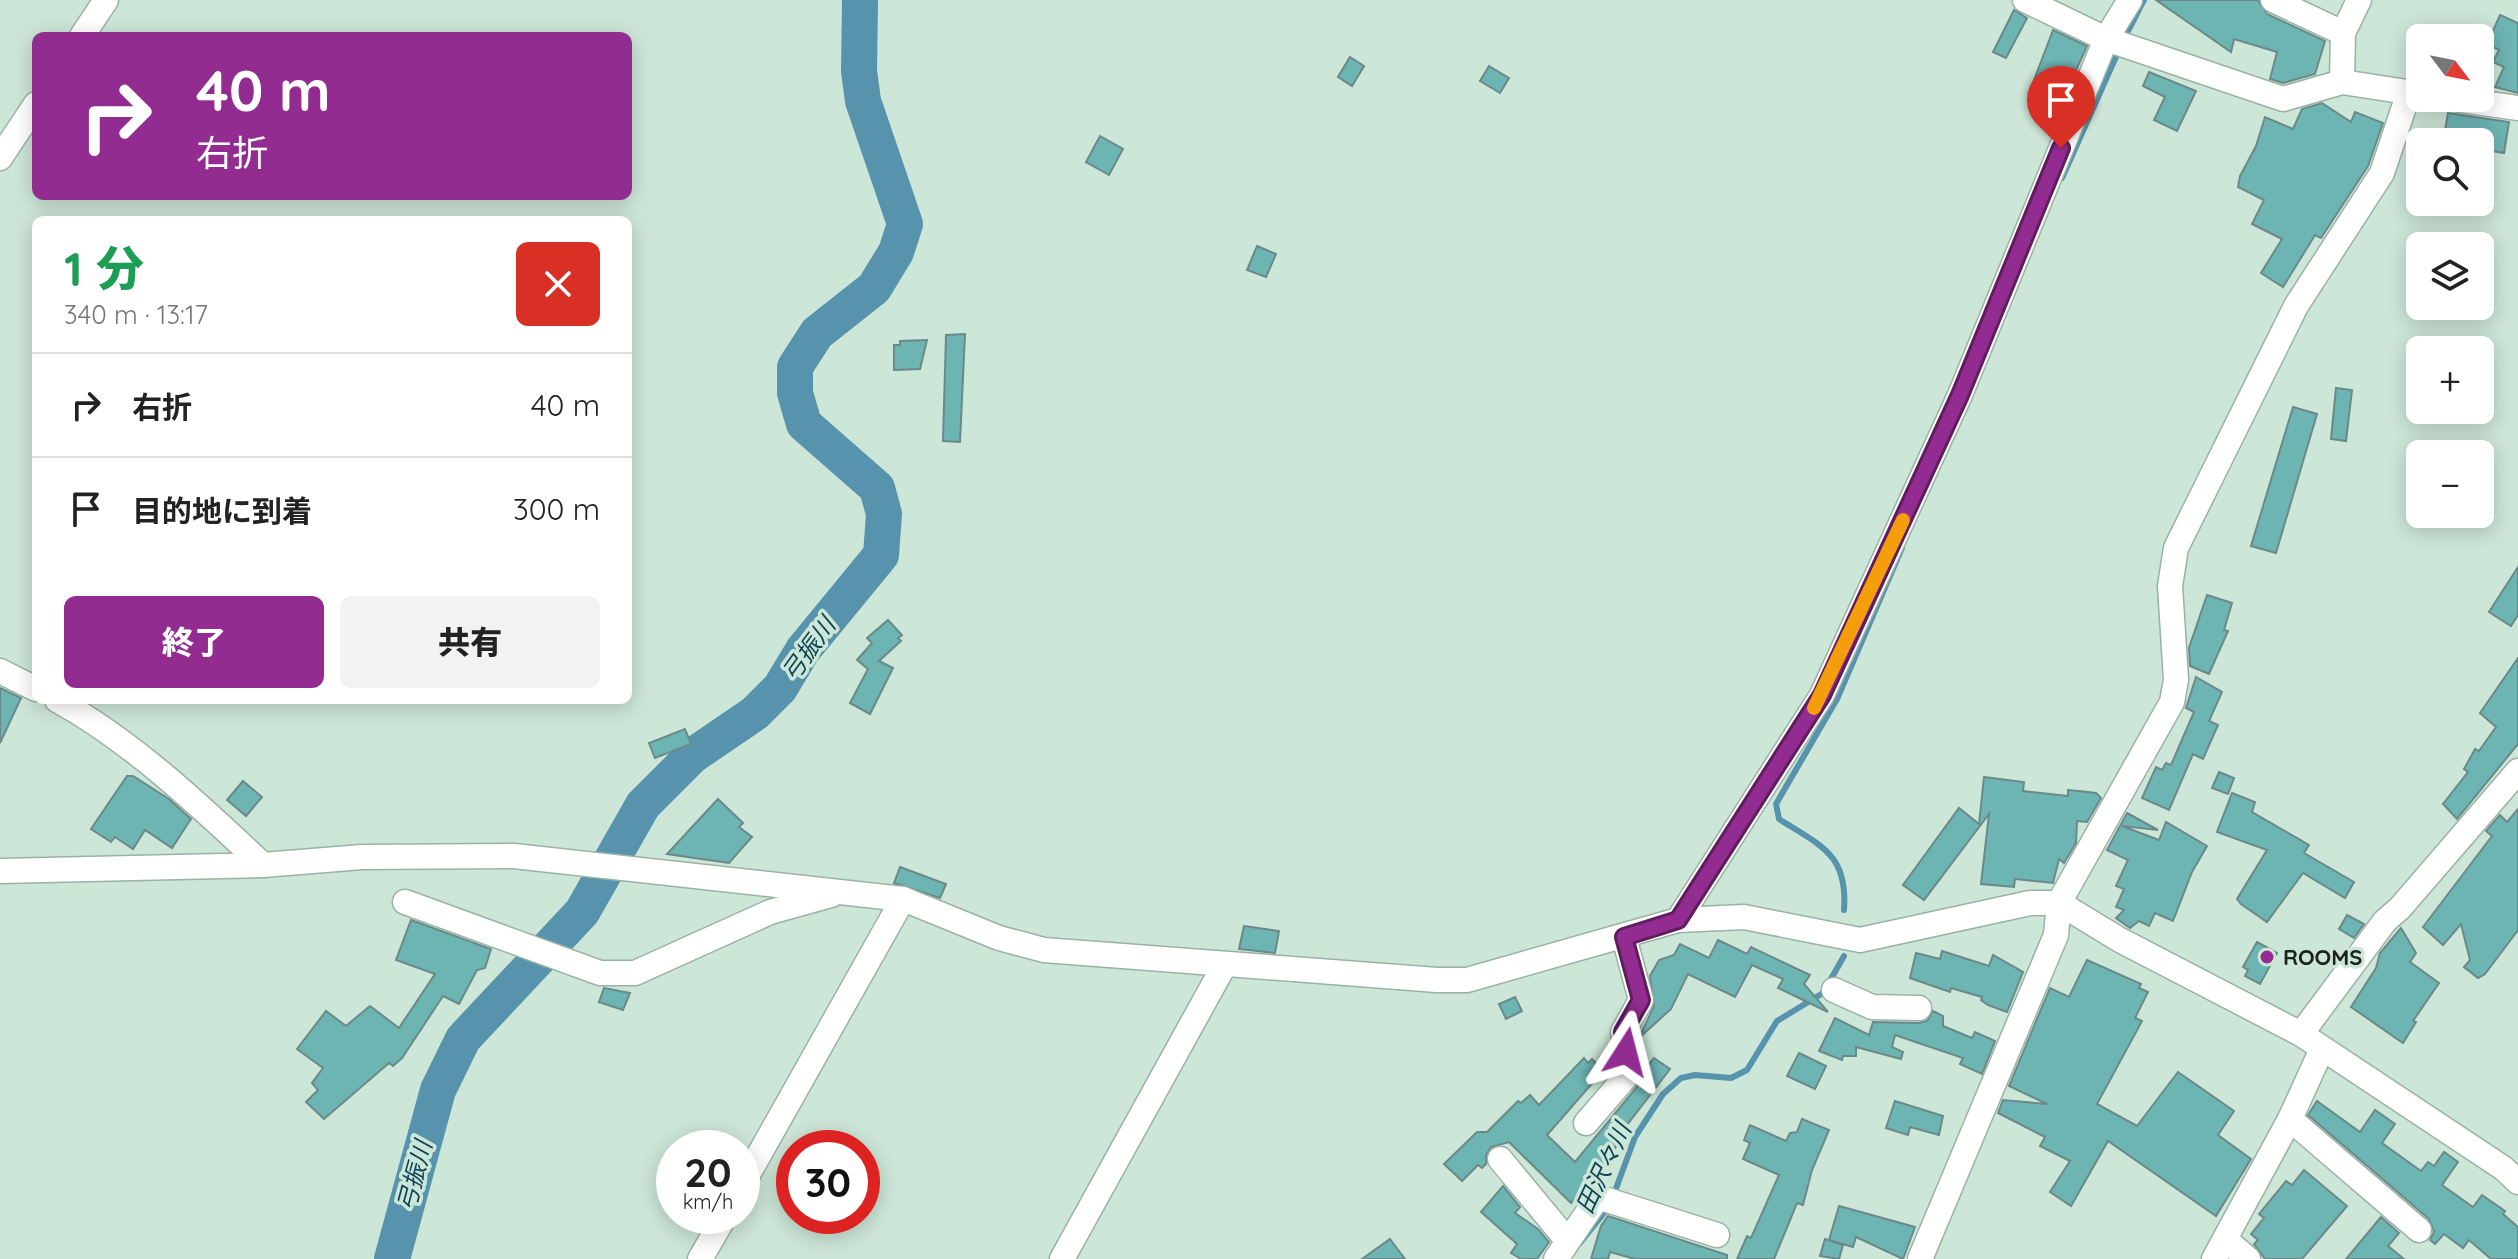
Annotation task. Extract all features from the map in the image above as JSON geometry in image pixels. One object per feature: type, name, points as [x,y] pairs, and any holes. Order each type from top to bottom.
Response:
[{"type":"street","points":[[85,32],[106,0]]},
{"type":"street","points":[[2025,0],[2108,39],[2283,99],[2342,82],[2406,92]]},
{"type":"street","points":[[1678,920],[1822,695],[1960,395],[2108,39],[2130,0]]},
{"type":"street","points":[[2273,0],[2343,33]]},
{"type":"street","points":[[2342,82],[2343,33],[2359,0]]},
{"type":"street","points":[[2494,105],[2518,108]]},
{"type":"street","points":[[0,158],[32,110]]},
{"type":"street","points":[[1920,1259],[2056,935],[2059,903],[2172,702],[2176,680],[2170,586],[2176,548],[2296,306],[2382,173],[2406,112]]},
{"type":"street","points":[[0,671],[32,687]]},
{"type":"street","points":[[63,704],[102,728],[204,809],[263,865]]},
{"type":"street","points":[[2301,1034],[2385,921],[2400,908],[2518,771]]},
{"type":"street","points":[[0,871],[263,865],[362,857],[514,856],[903,899],[999,938],[1044,950],[1467,980],[1678,920],[1744,917],[1860,940],[2030,903],[2059,903],[2120,940],[2301,1034],[2503,1168],[2518,1182]]},
{"type":"street","points":[[405,902],[600,973],[635,973],[770,912],[839,893]]},
{"type":"street","points":[[760,1153],[903,899]]},
{"type":"street","points":[[1586,1123],[1630,1072],[1623,1032],[1641,1000],[1624,937]]},
{"type":"street","points":[[1062,1259],[1225,964]]},
{"type":"street","points":[[1834,990],[1872,1007],[1919,1008]]},
{"type":"street","points":[[2248,1259],[2220,1249],[2290,1119],[2322,1049]]},
{"type":"street","points":[[2290,1119],[2419,1230]]},
{"type":"street","points":[[1500,1159],[1562,1250],[1598,1197],[1717,1235]]},
{"type":"street","points":[[700,1259],[715,1234]]},
{"type":"building","points":[[2156,0],[2258,0],[2267,14],[2325,41],[2315,74],[2283,83],[2270,79],[2277,52],[2234,39],[2231,52]]},
{"type":"building","points":[[2014,10],[2027,18],[2006,58],[1993,52]]},
{"type":"building","points":[[2500,15],[2518,23],[2518,93],[2495,87],[2504,67],[2494,62],[2499,50],[2494,48],[2494,28]]},
{"type":"building","points":[[2053,30],[2087,46],[2064,97],[2033,83]]},
{"type":"building","points":[[1350,57],[1364,66],[1352,86],[1338,77]]},
{"type":"building","points":[[1489,66],[1509,78],[1500,93],[1480,81]]},
{"type":"building","points":[[2149,72],[2196,91],[2177,131],[2154,120],[2165,97],[2143,86]]},
{"type":"building","points":[[2322,103],[2351,122],[2355,112],[2383,123],[2368,166],[2321,238],[2315,235],[2283,287],[2261,273],[2282,239],[2252,224],[2264,200],[2238,187],[2240,176],[2256,146],[2265,117],[2293,129],[2302,109]]},
{"type":"building","points":[[2448,113],[2509,122],[2504,153],[2494,151],[2494,128],[2445,128]]},
{"type":"building","points":[[1100,136],[1123,149],[1109,175],[1086,162]]},
{"type":"building","points":[[1257,246],[1276,254],[1266,277],[1247,270]]},
{"type":"building","points":[[965,334],[960,442],[943,441],[946,335]]},
{"type":"building","points":[[927,340],[920,369],[894,370],[894,345],[900,345],[900,341]]},
{"type":"building","points":[[2336,388],[2352,390],[2346,441],[2331,439]]},
{"type":"building","points":[[2293,407],[2317,414],[2276,553],[2251,546]]},
{"type":"building","points":[[2518,567],[2518,615],[2511,626],[2489,612]]},
{"type":"building","points":[[2207,595],[2232,603],[2224,630],[2228,631],[2209,674],[2190,666],[2189,648]]},
{"type":"building","points":[[888,620],[902,635],[898,638],[901,641],[879,661],[893,668],[870,714],[850,703],[868,669],[857,660],[872,643],[867,638]]},
{"type":"building","points":[[2518,658],[2518,744],[2457,819],[2443,804],[2468,772],[2464,769],[2475,749],[2479,751],[2496,727],[2480,713]]},
{"type":"building","points":[[2196,677],[2222,692],[2209,721],[2218,725],[2203,759],[2193,754],[2169,810],[2142,798],[2156,767],[2162,770],[2166,763],[2171,765],[2194,712],[2186,708]]},
{"type":"building","points":[[0,688],[21,698],[0,743]]},
{"type":"building","points":[[685,729],[691,744],[655,758],[649,743]]},
{"type":"building","points":[[2219,772],[2234,778],[2228,794],[2212,788]]},
{"type":"building","points":[[127,776],[133,776],[169,799],[191,819],[172,848],[145,830],[133,849],[115,837],[111,842],[91,829]]},
{"type":"building","points":[[1984,777],[2024,782],[2023,791],[2068,796],[2068,790],[2096,793],[2101,798],[2087,822],[2077,821],[2076,843],[2064,863],[2059,859],[2053,883],[2015,879],[2014,887],[1981,884],[1989,814],[1924,900],[1903,885],[1959,808],[1979,824]]},
{"type":"building","points":[[243,781],[262,797],[246,816],[227,800]]},
{"type":"building","points":[[2232,793],[2255,802],[2252,812],[2309,845],[2304,853],[2354,882],[2345,898],[2303,873],[2267,922],[2241,904],[2237,899],[2267,850],[2217,832]]},
{"type":"building","points":[[718,799],[743,823],[739,827],[752,837],[729,863],[667,854]]},
{"type":"building","points":[[2518,809],[2518,930],[2485,974],[2478,978],[2464,967],[2470,960],[2461,924],[2443,945],[2423,927],[2492,836],[2486,831],[2500,815],[2507,822]]},
{"type":"building","points":[[2127,813],[2158,830],[2122,826],[2159,840],[2166,822],[2207,846],[2192,872],[2173,921],[2155,913],[2149,926],[2139,921],[2130,928],[2116,918],[2124,910],[2116,907],[2124,889],[2116,886],[2128,860],[2107,850]]},
{"type":"building","points":[[900,867],[946,884],[940,898],[894,883]]},
{"type":"building","points":[[2347,915],[2364,924],[2354,938],[2339,929]]},
{"type":"building","points":[[411,920],[491,949],[485,968],[477,970],[459,1004],[443,996],[402,1058],[393,1066],[389,1063],[324,1119],[306,1102],[318,1090],[312,1083],[323,1068],[297,1049],[326,1011],[346,1026],[370,1006],[399,1028],[435,974],[396,960]]},
{"type":"building","points":[[1244,926],[1279,931],[1275,953],[1239,949]]},
{"type":"building","points":[[2401,928],[2416,953],[2410,962],[2439,983],[2413,1021],[2416,1022],[2403,1043],[2351,1007],[2376,968],[2380,953]]},
{"type":"building","points":[[1718,940],[1747,954],[1751,947],[1810,975],[1804,984],[1828,1012],[1778,988],[1783,979],[1752,965],[1735,997],[1688,974],[1671,1009],[1639,1038],[1654,1006],[1650,976],[1659,960],[1674,955],[1680,944],[1709,958]]},
{"type":"building","points":[[2257,942],[2277,953],[2260,984],[2245,976],[2248,970],[2243,967]]},
{"type":"building","points":[[1942,951],[1989,966],[1993,955],[2023,972],[2007,1012],[1988,1005],[1981,1000],[1982,997],[1951,988],[1950,992],[1910,978],[1916,953],[1940,959]]},
{"type":"building","points":[[2087,960],[2141,984],[2139,988],[2148,992],[2135,1018],[2142,1021],[2097,1104],[2137,1126],[2178,1072],[2234,1111],[2218,1135],[2251,1159],[2216,1216],[2108,1141],[2071,1206],[2050,1192],[2070,1161],[2040,1146],[2045,1137],[1998,1113],[2003,1100],[2047,1104],[2009,1086],[2050,988],[2069,997]]},
{"type":"building","points":[[604,988],[630,993],[623,1010],[599,1002]]},
{"type":"building","points":[[1515,997],[1522,1011],[1506,1019],[1499,1004]]},
{"type":"building","points":[[1933,1011],[1943,1016],[1943,1026],[1972,1038],[1975,1032],[1995,1041],[1982,1074],[1960,1064],[1963,1058],[1895,1035],[1892,1047],[1903,1052],[1901,1059],[1856,1047],[1856,1056],[1843,1056],[1842,1060],[1819,1051],[1835,1018],[1869,1035],[1873,1022],[1919,1023],[1927,1021]]},
{"type":"building","points":[[1799,1053],[1826,1066],[1815,1089],[1787,1076]]},
{"type":"building","points":[[1584,1058],[1588,1063],[1592,1059],[1603,1071],[1547,1135],[1575,1162],[1641,1082],[1645,1069],[1654,1058],[1670,1069],[1614,1142],[1617,1144],[1610,1159],[1571,1203],[1509,1142],[1491,1147],[1486,1155],[1486,1164],[1482,1168],[1478,1165],[1462,1181],[1444,1164],[1477,1132],[1487,1132],[1518,1101],[1521,1103],[1530,1095],[1539,1105]]},
{"type":"building","points":[[1895,1101],[1943,1116],[1939,1135],[1910,1127],[1908,1135],[1886,1128]]},
{"type":"building","points":[[2317,1101],[2360,1132],[2375,1110],[2395,1124],[2382,1143],[2421,1171],[2428,1162],[2434,1166],[2444,1152],[2458,1162],[2442,1185],[2473,1207],[2482,1195],[2505,1211],[2503,1214],[2518,1227],[2518,1259],[2491,1259],[2469,1240],[2463,1248],[2444,1234],[2435,1244],[2430,1240],[2434,1232],[2429,1219],[2308,1115]]},
{"type":"building","points":[[1802,1119],[1829,1130],[1812,1170],[1803,1205],[1797,1203],[1774,1259],[1737,1259],[1747,1236],[1751,1238],[1779,1175],[1743,1159],[1750,1143],[1744,1140],[1750,1125],[1786,1141],[1790,1133],[1797,1132]]},
{"type":"building","points":[[2304,1170],[2347,1206],[2302,1259],[2265,1259],[2254,1244],[2258,1240],[2251,1234],[2264,1218],[2259,1214],[2286,1181],[2292,1185]]},
{"type":"building","points":[[1503,1186],[1520,1207],[1515,1213],[1538,1229],[1549,1242],[1537,1259],[1521,1259],[1511,1253],[1517,1244],[1481,1212]]},
{"type":"building","points":[[1839,1206],[1915,1227],[1903,1259],[1856,1237],[1853,1247],[1829,1240]]},
{"type":"building","points":[[1608,1216],[1727,1255],[1727,1259],[1635,1259],[1610,1252],[1608,1259],[1591,1259],[1601,1226]]},
{"type":"building","points":[[2381,1217],[2399,1233],[2388,1246],[2404,1259],[2346,1259]]},
{"type":"building","points":[[1390,1239],[1405,1259],[1362,1259]]},
{"type":"building","points":[[1825,1239],[1843,1245],[1839,1259],[1820,1256]]},
{"type":"waterway","name":"弓振川","points":[[392,1259],[438,1090],[463,1039],[582,912],[643,805],[692,756],[755,713],[780,688],[803,650],[881,555],[884,514],[877,488],[804,424],[795,393],[795,367],[817,333],[874,288],[896,252],[905,224],[863,101],[859,71],[860,0]]},
{"type":"waterway","name":"田沢々川","points":[[2124,39],[2144,0]]},
{"type":"waterway","name":"田沢々川","points":[[2062,178],[2119,50]]},
{"type":"waterway","name":"田沢々川","points":[[1844,910],[1844,891],[1836,864],[1819,845],[1779,819],[1776,804],[1837,699],[1902,548]]},
{"type":"waterway","name":"田沢々川","points":[[1614,1194],[1635,1137],[1663,1094],[1681,1078],[1695,1075],[1731,1078],[1747,1070],[1777,1021],[1823,993],[1844,956]]},
{"type":"waterway","name":"田沢々川","points":[[1580,1243],[1608,1208]]},
{"type":"slow traffic","points":[[1814,708],[1903,520]]},
{"type":"place","name":"ROOMS","points":[[2267,957]]},
{"type":"route","points":[[1626,1052],[1623,1032],[1641,1000],[1624,937],[1678,920],[1822,695],[1960,395],[2061,148]]}]
